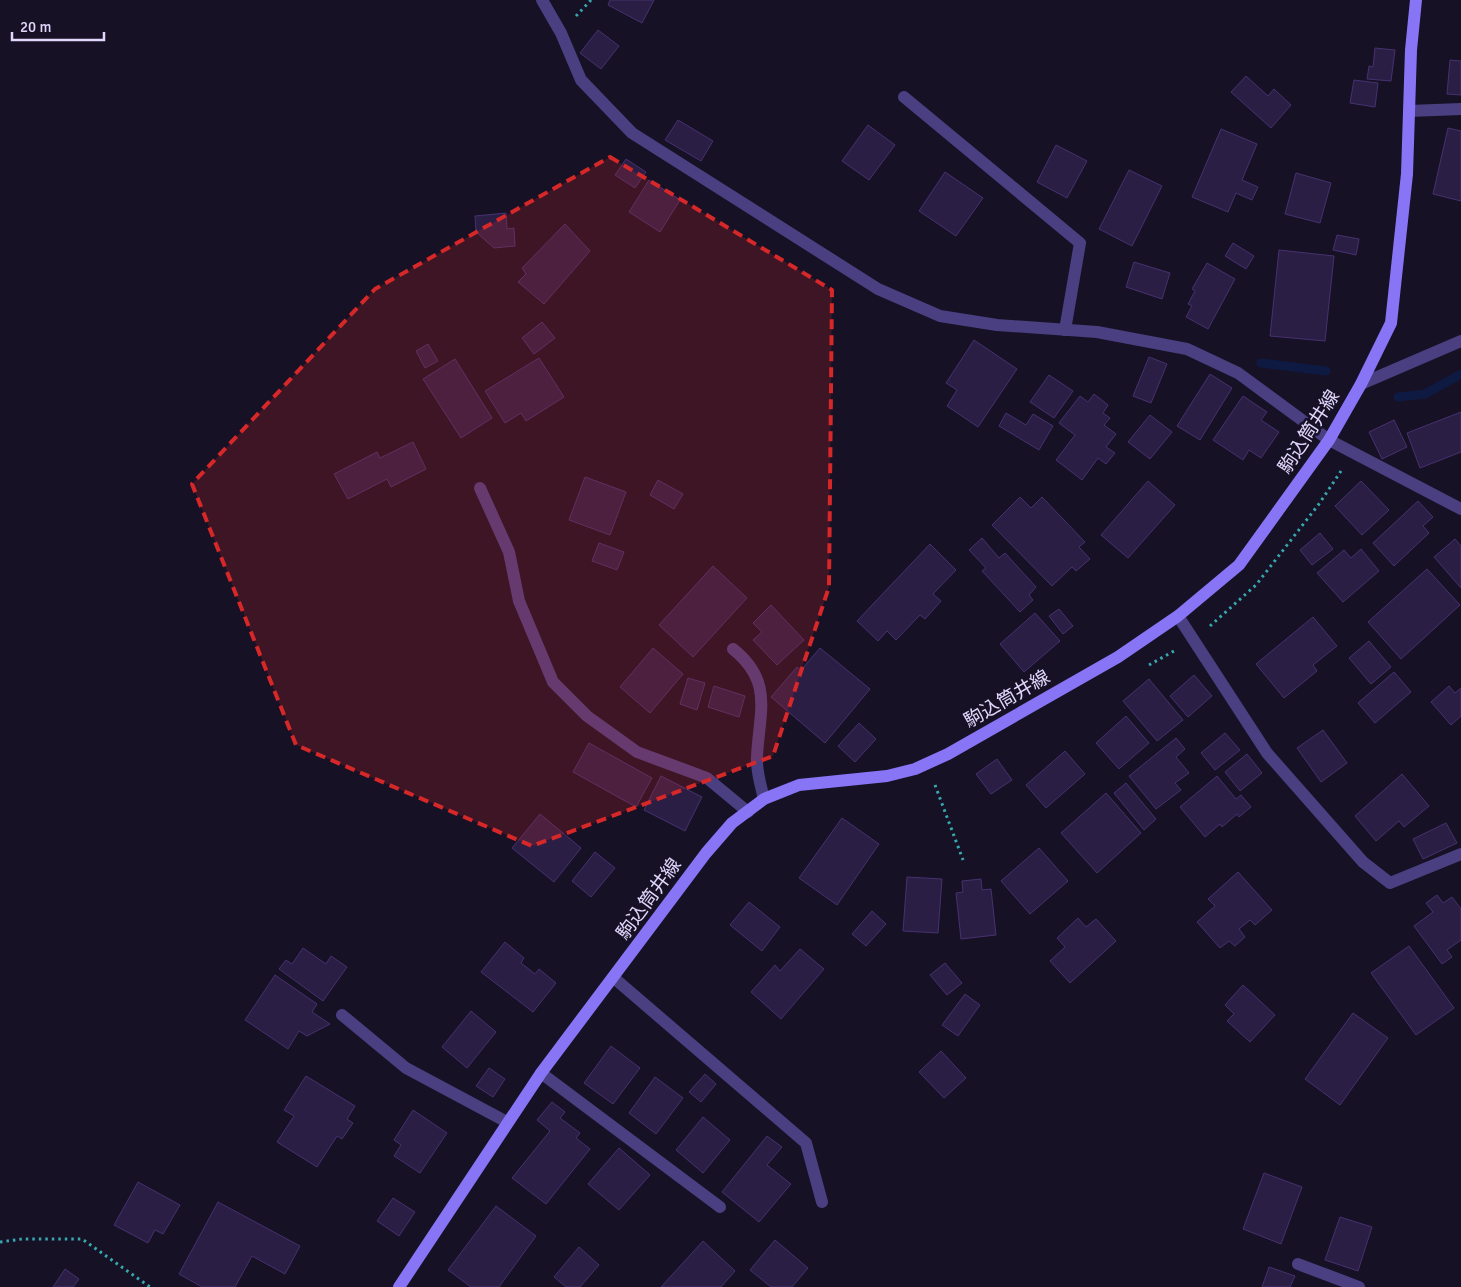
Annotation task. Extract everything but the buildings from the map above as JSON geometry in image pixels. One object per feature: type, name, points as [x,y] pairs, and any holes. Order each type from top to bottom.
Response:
[{"type":"main road","name":"駒込筒井線","points":[[399,1287],[541,1073],[706,853],[732,823],[764,799],[799,785],[887,776],[915,769],[932,762],[1118,657],[1178,616],[1239,565],[1329,440],[1361,384],[1391,323],[1407,174],[1416,0]]},
{"type":"street","points":[[542,0],[581,80],[632,133],[878,289],[940,316],[998,325],[1097,332],[1187,349],[1238,373],[1329,440],[1461,509]]},
{"type":"street","points":[[904,97],[1080,243],[1066,330]]},
{"type":"street","points":[[1409,111],[1461,109]]},
{"type":"street","points":[[1361,384],[1461,341]]},
{"type":"street","points":[[480,488],[509,552],[519,601],[553,682],[587,716],[637,752],[708,778],[748,812]]},
{"type":"street","points":[[1178,616],[1267,753],[1363,862],[1390,883],[1461,854]]},
{"type":"street","points":[[732,649],[749,662],[760,687],[762,714],[756,760],[764,799]]},
{"type":"street","points":[[614,978],[806,1143],[822,1202]]},
{"type":"street","points":[[342,1015],[406,1068],[507,1122]]},
{"type":"street","points":[[541,1073],[720,1208]]},
{"type":"street","points":[[1298,1264],[1359,1287]]},
{"type":"path","points":[[0,1242],[22,1238],[82,1240],[150,1287]]},
{"type":"highlighted area","points":[[610,157],[832,290],[829,587],[773,756],[532,846],[296,745],[192,484],[375,289]]},
{"type":"waterway","points":[[1261,363],[1326,371]]},
{"type":"waterway","points":[[1398,397],[1425,394],[1461,374]]}]
